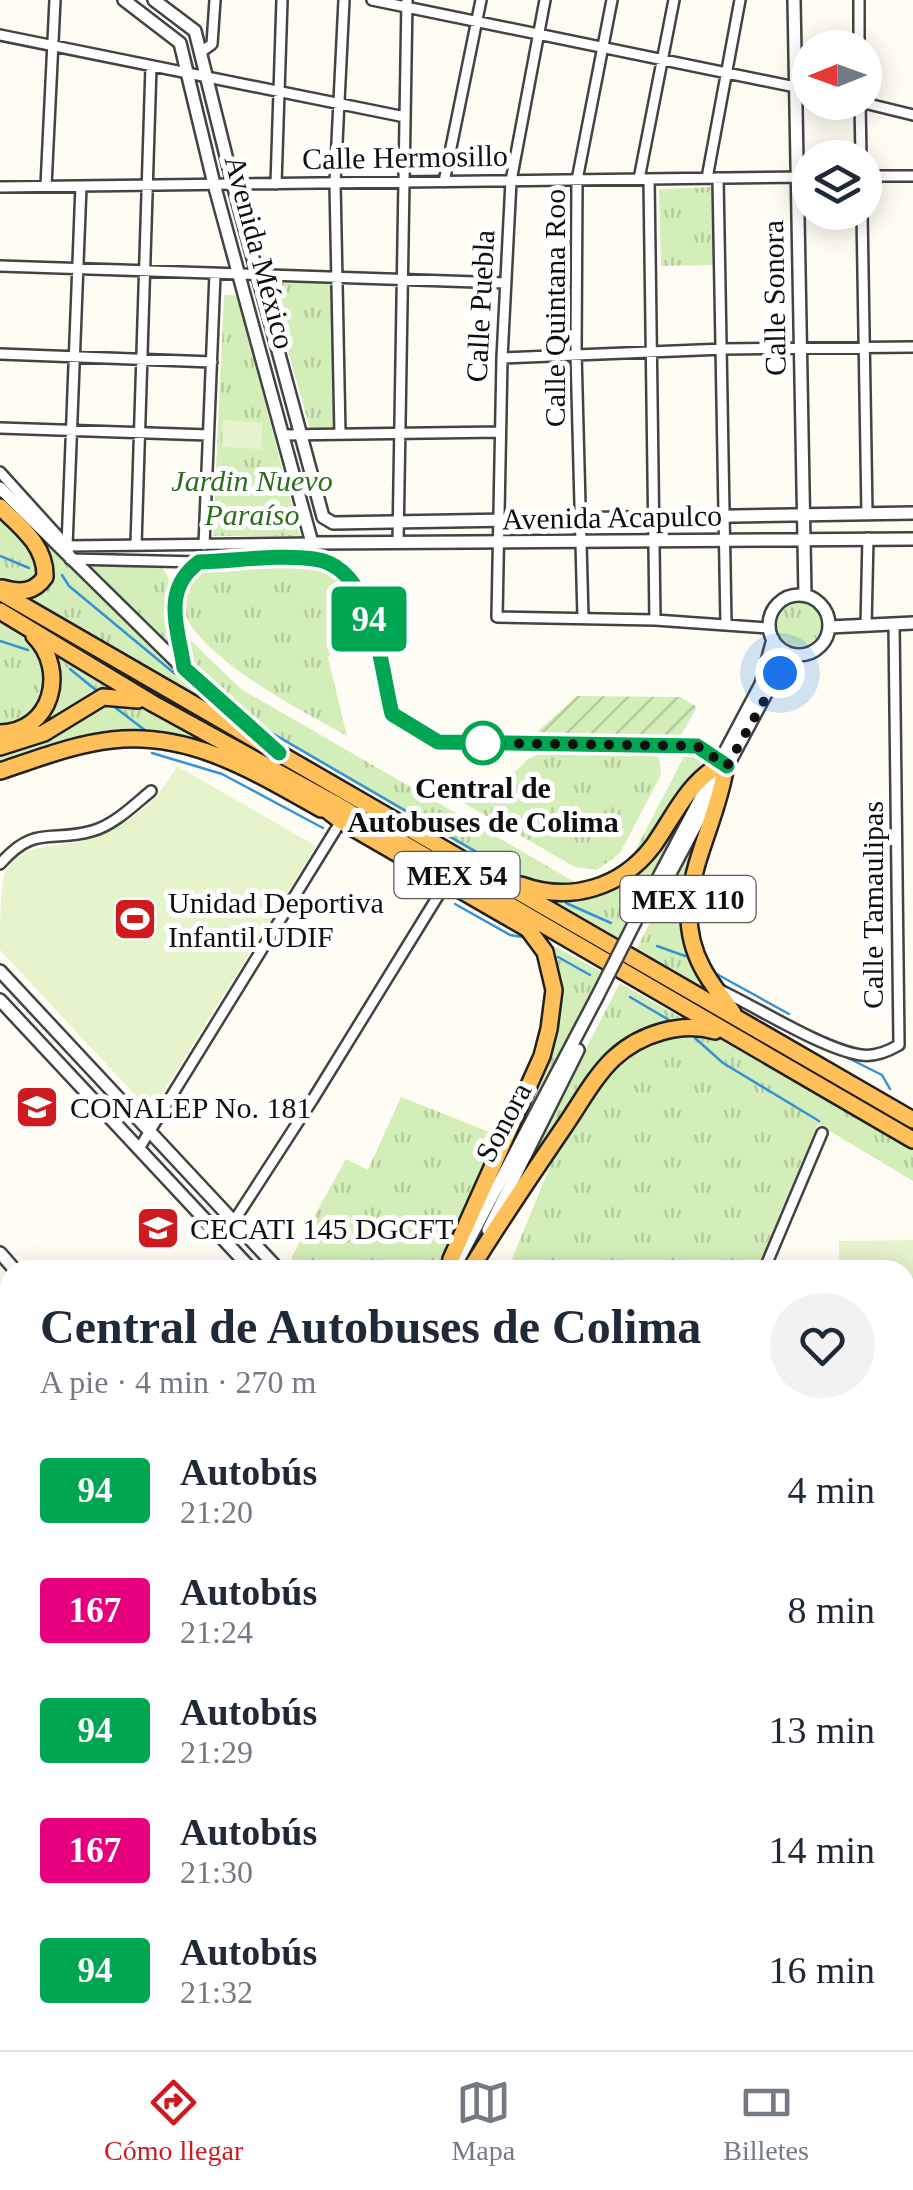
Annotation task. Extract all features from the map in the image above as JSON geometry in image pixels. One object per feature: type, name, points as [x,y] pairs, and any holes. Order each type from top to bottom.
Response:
[{"type":"highway","points":[[0,507],[32,540],[46,563],[45,576],[34,589],[0,589]]},
{"type":"highway","name":"MEX 54","points":[[0,589],[913,1120]]},
{"type":"highway","name":"MEX 54","points":[[0,611],[152,703],[913,1140]]},
{"type":"highway","points":[[0,733],[20,730],[33,722],[52,687],[52,664],[46,647],[21,622]]},
{"type":"highway","points":[[184,668],[279,753]]},
{"type":"highway","points":[[0,747],[44,733],[103,697],[152,703]]},
{"type":"highway","points":[[0,771],[112,740],[154,738],[192,746],[249,768],[528,930],[592,954]]},
{"type":"highway","points":[[492,874],[529,888],[567,894],[619,878],[652,846],[699,778],[722,766]]},
{"type":"highway","name":"MEX 110","points":[[722,766],[686,911],[688,934],[701,966],[738,1020]]},
{"type":"highway","points":[[281,774],[341,821]]},
{"type":"highway","points":[[451,1260],[542,1056],[549,1029],[554,990],[545,952],[528,930]]},
{"type":"highway","points":[[475,1260],[615,1057],[643,1039],[685,1028],[710,1029],[740,1039]]},
{"type":"street","points":[[46,186],[55,0]]},
{"type":"street","name":"Avenida México","points":[[124,0],[180,43],[214,184],[312,543]]},
{"type":"street","name":"Avenida México","points":[[154,0],[195,31],[323,516],[332,523]]},
{"type":"street","points":[[201,52],[212,44],[215,0]]},
{"type":"street","points":[[276,184],[282,0]]},
{"type":"street","points":[[340,434],[335,183],[344,0]]},
{"type":"street","points":[[372,0],[407,3],[792,86]]},
{"type":"street","points":[[444,182],[480,0]]},
{"type":"street","name":"Calle Puebla","points":[[545,0],[511,181],[502,358],[497,617],[583,618]]},
{"type":"street","name":"Calle Quintana Roo","points":[[583,618],[576,353],[577,180],[612,0]]},
{"type":"street","points":[[655,620],[652,351],[644,179],[674,0]]},
{"type":"street","points":[[726,624],[724,349],[713,178],[740,0]]},
{"type":"street","name":"Calle Sonora","points":[[794,0],[794,30]]},
{"type":"street","points":[[858,0],[859,30]]},
{"type":"street","points":[[398,543],[407,3]]},
{"type":"street","points":[[0,36],[405,118]]},
{"type":"street","points":[[136,545],[151,66]]},
{"type":"street","points":[[882,107],[913,115]]},
{"type":"street","points":[[882,176],[913,176]]},
{"type":"street","name":"Calle Hermosillo","points":[[0,187],[792,177]]},
{"type":"street","points":[[69,553],[81,186]]},
{"type":"street","name":"Calle Sonora","points":[[803,230],[800,347],[805,596]]},
{"type":"street","points":[[862,230],[867,514]]},
{"type":"street","points":[[0,266],[506,284]]},
{"type":"street","points":[[204,545],[215,274]]},
{"type":"street","points":[[502,358],[724,349],[913,347]]},
{"type":"street","points":[[0,354],[212,362]]},
{"type":"street","points":[[0,428],[208,435]]},
{"type":"street","points":[[283,435],[500,432]]},
{"type":"street","points":[[0,472],[69,553],[199,562],[314,559],[340,569],[356,584],[366,605],[392,714],[438,742],[697,746],[722,766]]},
{"type":"street","points":[[0,488],[184,668]]},
{"type":"street","name":"Avenida Acapulco","points":[[332,523],[913,513]]},
{"type":"street","points":[[866,626],[868,538]]},
{"type":"street","name":"Avenida Acapulco","points":[[312,543],[913,539]]},
{"type":"street","points":[[69,553],[136,545],[312,543]]},
{"type":"street","points":[[171,561],[184,668]]},
{"type":"street","points":[[174,591],[185,572],[199,562]]},
{"type":"street","points":[[600,998],[761,684],[773,610],[796,595],[805,596],[825,610],[827,636],[816,650],[798,655],[770,688],[722,766]]},
{"type":"street","points":[[583,618],[726,624],[771,634],[779,648],[798,655]]},
{"type":"street","points":[[829,626],[913,623]]},
{"type":"street","name":"Calle Tamaulipas","points":[[716,988],[847,1051],[874,1056],[898,1045],[894,624]]},
{"type":"street","points":[[0,864],[28,839],[93,831],[113,821],[151,791]]},
{"type":"street","points":[[140,1146],[341,821]]},
{"type":"street","points":[[223,1238],[446,883]]},
{"type":"street","points":[[0,971],[270,1260]]},
{"type":"street","name":"Sonora","points":[[456,1260],[600,998]]},
{"type":"street","name":"Sonora","points":[[474,1260],[600,998]]},
{"type":"street","points":[[0,1000],[243,1260]]},
{"type":"street","points":[[768,1260],[822,1133]]},
{"type":"green space","points":[[713,187],[715,265],[661,266],[659,189]]},
{"type":"green space","points":[[334,281],[335,428],[310,428],[268,282]]},
{"type":"green space","name":"Jardin Nuevo Paraíso","points":[[224,295],[237,295],[300,536],[213,536]]},
{"type":"green space","points":[[223,420],[263,423],[261,449],[222,447]]},
{"type":"green space","points":[[0,493],[224,715],[20,596],[52,572],[51,561],[42,541],[0,500]]},
{"type":"green space","points":[[0,516],[37,550],[40,571],[24,584],[0,578]]},
{"type":"green space","points":[[88,565],[162,567],[168,577],[176,649],[171,650],[86,569]]},
{"type":"green space","points":[[314,565],[343,578],[359,606],[328,658],[347,736],[274,694],[216,653],[195,631],[183,609],[185,584],[205,567]]},
{"type":"green space","points":[[799,602],[815,608],[821,624],[815,640],[799,646],[783,640],[777,624],[783,608]]},
{"type":"green space","points":[[0,623],[34,644],[44,661],[47,681],[42,700],[30,716],[0,726]]},
{"type":"green space","points":[[181,631],[241,689],[575,882],[596,883],[558,887],[523,882],[250,722],[185,663]]},
{"type":"green space","points":[[51,646],[122,690],[111,690],[33,734],[0,737],[52,705],[61,682]]},
{"type":"green space","points":[[577,696],[680,697],[697,707],[680,737],[537,732]]},
{"type":"green space","points":[[111,701],[141,705],[203,742],[164,734],[0,766],[0,753],[43,740]]},
{"type":"green space","points":[[546,751],[651,752],[659,758],[661,775],[620,853],[597,870],[575,867],[439,789],[497,790],[528,759]]},
{"type":"green space","points":[[687,751],[697,755],[702,764],[627,866]]},
{"type":"green space","name":"Unidad Deportiva Infantil UDIF","points":[[177,766],[316,846],[151,1112],[0,950],[1,900],[5,872],[21,855],[89,839],[117,827],[151,801]]},
{"type":"green space","points":[[701,789],[617,943],[541,898],[598,894]]},
{"type":"green space","points":[[717,791],[689,869],[681,911],[688,950],[714,998],[635,952]]},
{"type":"green space","points":[[548,943],[602,972],[482,1209],[558,1025],[560,991]]},
{"type":"green space","points":[[620,983],[689,1022],[630,1039],[496,1221]]},
{"type":"green space","points":[[678,1034],[712,1035],[913,1148],[913,1181],[818,1124],[760,1260],[511,1260],[558,1147],[617,1062],[647,1043]]},
{"type":"green space","points":[[401,1097],[497,1135],[445,1260],[293,1260],[346,1159],[368,1170]]},
{"type":"green space","points":[[913,1240],[913,1260],[839,1260],[839,1241]]},
{"type":"waterway","points":[[0,556],[29,568]]},
{"type":"waterway","points":[[62,575],[69,586],[174,673]]},
{"type":"waterway","points":[[0,641],[28,650]]},
{"type":"waterway","points":[[194,667],[265,729],[523,879]]},
{"type":"waterway","points":[[70,669],[97,691]]},
{"type":"waterway","points":[[112,705],[146,731]]},
{"type":"waterway","points":[[152,753],[222,774],[323,828]]},
{"type":"waterway","points":[[566,903],[611,923]]},
{"type":"waterway","points":[[455,904],[510,935],[522,937]]},
{"type":"waterway","points":[[657,946],[685,956]]},
{"type":"waterway","points":[[558,957],[590,975]]},
{"type":"waterway","points":[[713,972],[789,1014]]},
{"type":"waterway","points":[[630,997],[669,1020]]},
{"type":"waterway","points":[[695,1038],[723,1063],[819,1121]]},
{"type":"waterway","points":[[834,1051],[882,1075],[890,1089]]},
{"type":"bus line","name":"94","points":[[279,753],[184,668],[174,591],[185,572],[199,562],[314,559],[332,564],[350,576],[366,605],[392,714],[438,742],[697,746],[727,766]]},
{"type":"place","name":"Central de Autobuses de Colima","points":[[483,743]]},
{"type":"place","name":"Unidad Deportiva Infantil UDIF","points":[[135,919]]},
{"type":"place","name":"CONALEP No. 181","points":[[37,1107]]},
{"type":"place","name":"CECATI 145 DGCFT","points":[[158,1228]]},
{"type":"route","points":[[483,743],[697,746],[727,766],[780,673]]}]
